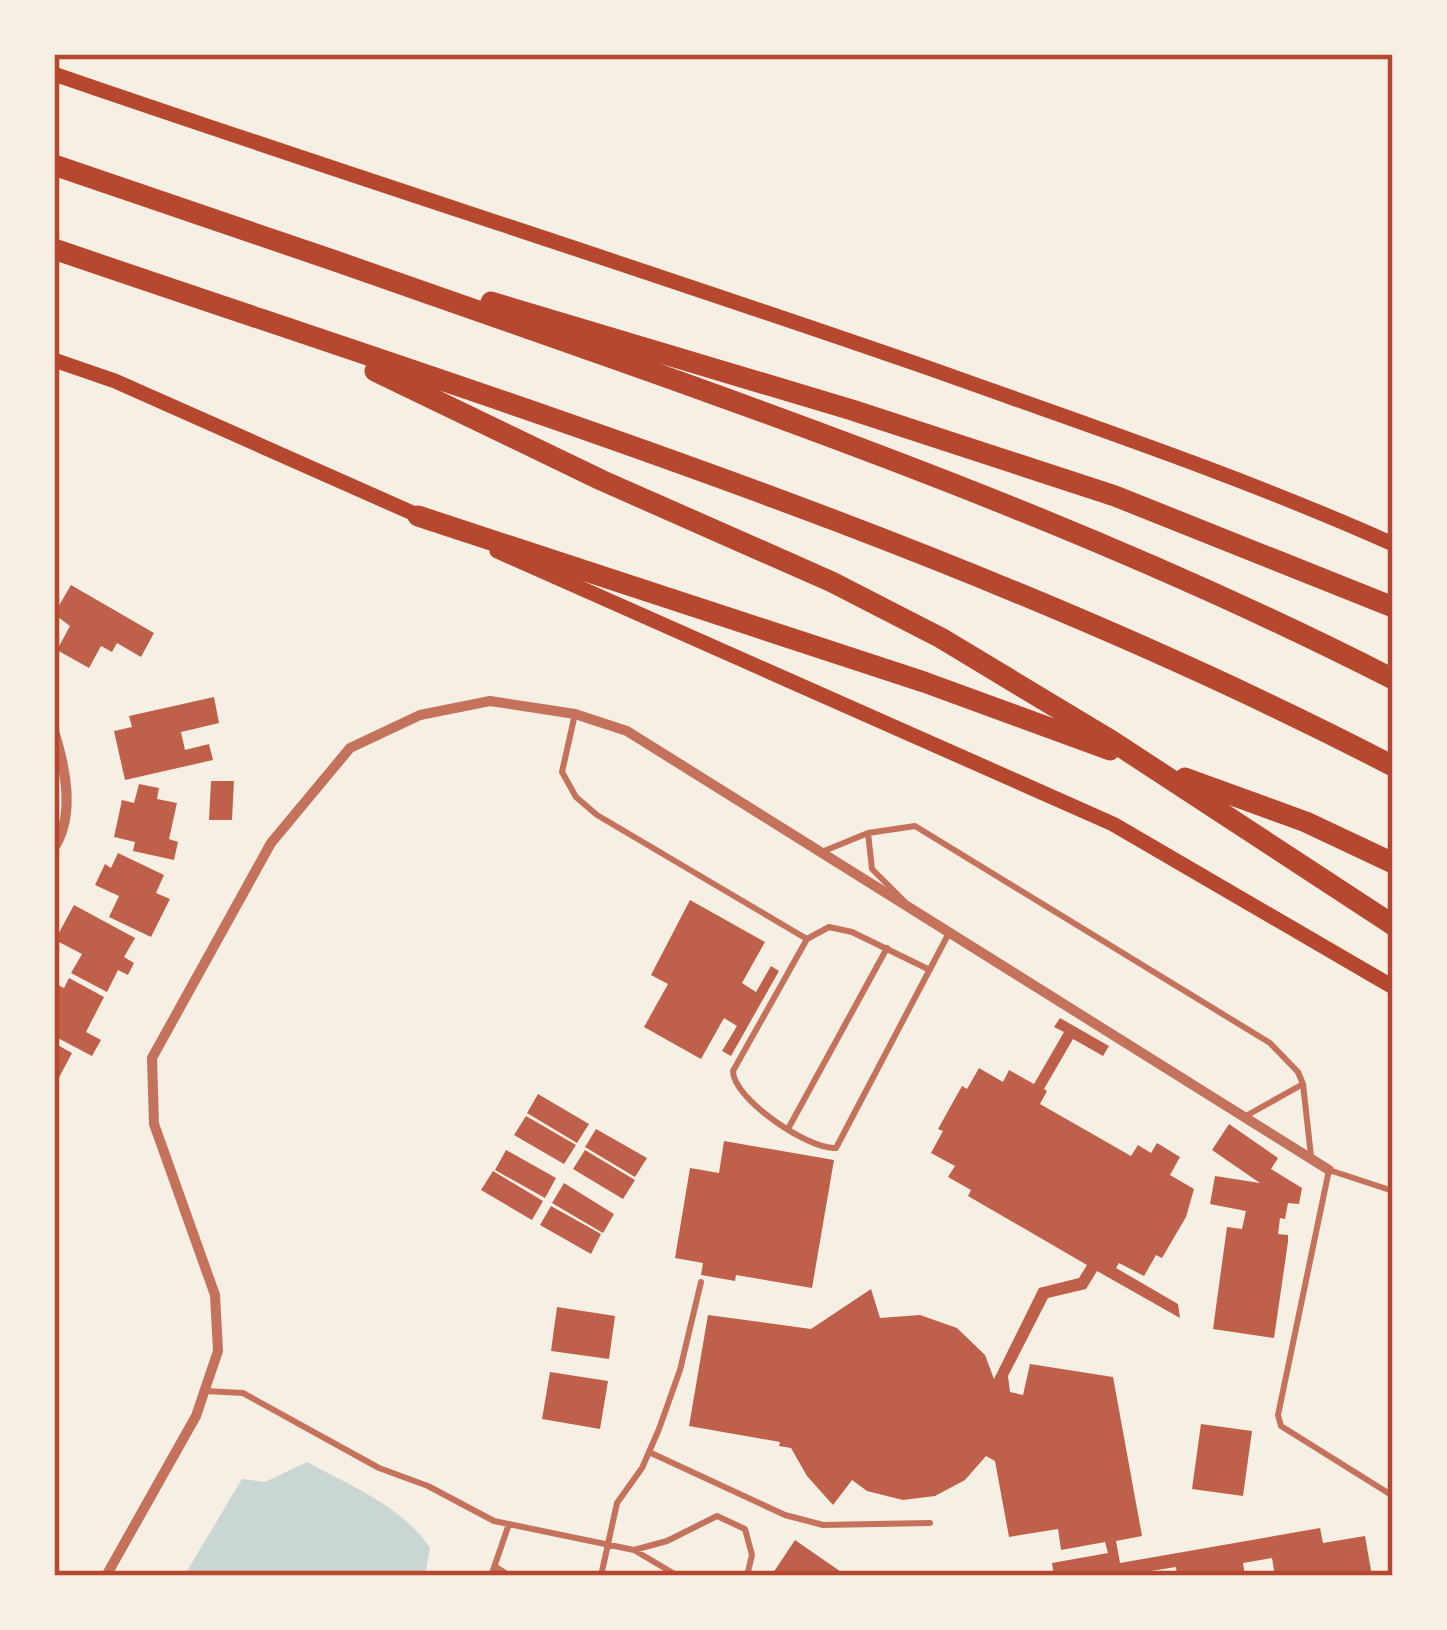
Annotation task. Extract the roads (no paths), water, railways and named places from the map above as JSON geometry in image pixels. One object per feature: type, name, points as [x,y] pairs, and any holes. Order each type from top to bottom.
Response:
[{"type":"highway","points":[[54,165],[378,274],[948,479],[1174,575],[1393,679]]},
{"type":"highway","points":[[54,249],[726,478],[914,548],[1186,664],[1393,766]]},
{"type":"highway","points":[[378,274],[548,316],[977,450],[1176,519],[1393,607]]},
{"type":"highway","points":[[283,327],[601,480],[848,590],[1043,698],[1393,925]]},
{"type":"highway","points":[[418,515],[923,682],[1306,822],[1393,863]]},
{"type":"main road","points":[[54,74],[652,272],[1141,443],[1269,490],[1393,544]]},
{"type":"main road","points":[[54,360],[115,381],[1113,824],[1393,987]]},
{"type":"street","points":[[106,1576],[169,1470],[218,1351],[215,1295],[154,1124],[152,1058],[271,843],[350,748],[420,715],[490,701],[575,714],[627,731],[1329,1170]]},
{"type":"street","points":[[54,731],[68,783],[60,838],[54,848]]},
{"type":"lane","points":[[575,714],[562,772],[576,797],[597,815],[807,939]]},
{"type":"lane","points":[[824,851],[868,833],[915,826],[1270,1043],[1298,1072],[1303,1084],[1311,1160]]},
{"type":"lane","points":[[868,833],[872,869],[904,901]]},
{"type":"lane","points":[[930,970],[852,932],[829,927],[807,939],[734,1071],[733,1081],[788,1129],[824,1149],[836,1148],[930,970],[950,931]]},
{"type":"lane","points":[[788,1129],[887,947]]},
{"type":"lane","points":[[1244,1117],[1303,1084]]},
{"type":"lane","points":[[1393,1191],[1329,1170],[1283,1382],[1279,1421],[1393,1496]]},
{"type":"lane","points":[[601,1576],[617,1503],[649,1452],[680,1370],[701,1282]]},
{"type":"lane","points":[[205,1391],[243,1393],[379,1468],[428,1486],[494,1521],[611,1543],[634,1550],[678,1576]]},
{"type":"lane","points":[[649,1452],[785,1516],[823,1525],[930,1523]]},
{"type":"lane","points":[[634,1550],[667,1541],[717,1516],[745,1529],[752,1555],[747,1576]]},
{"type":"lane","points":[[491,1576],[509,1524]]},
{"type":"lane","points":[[496,1567],[510,1576]]}]
